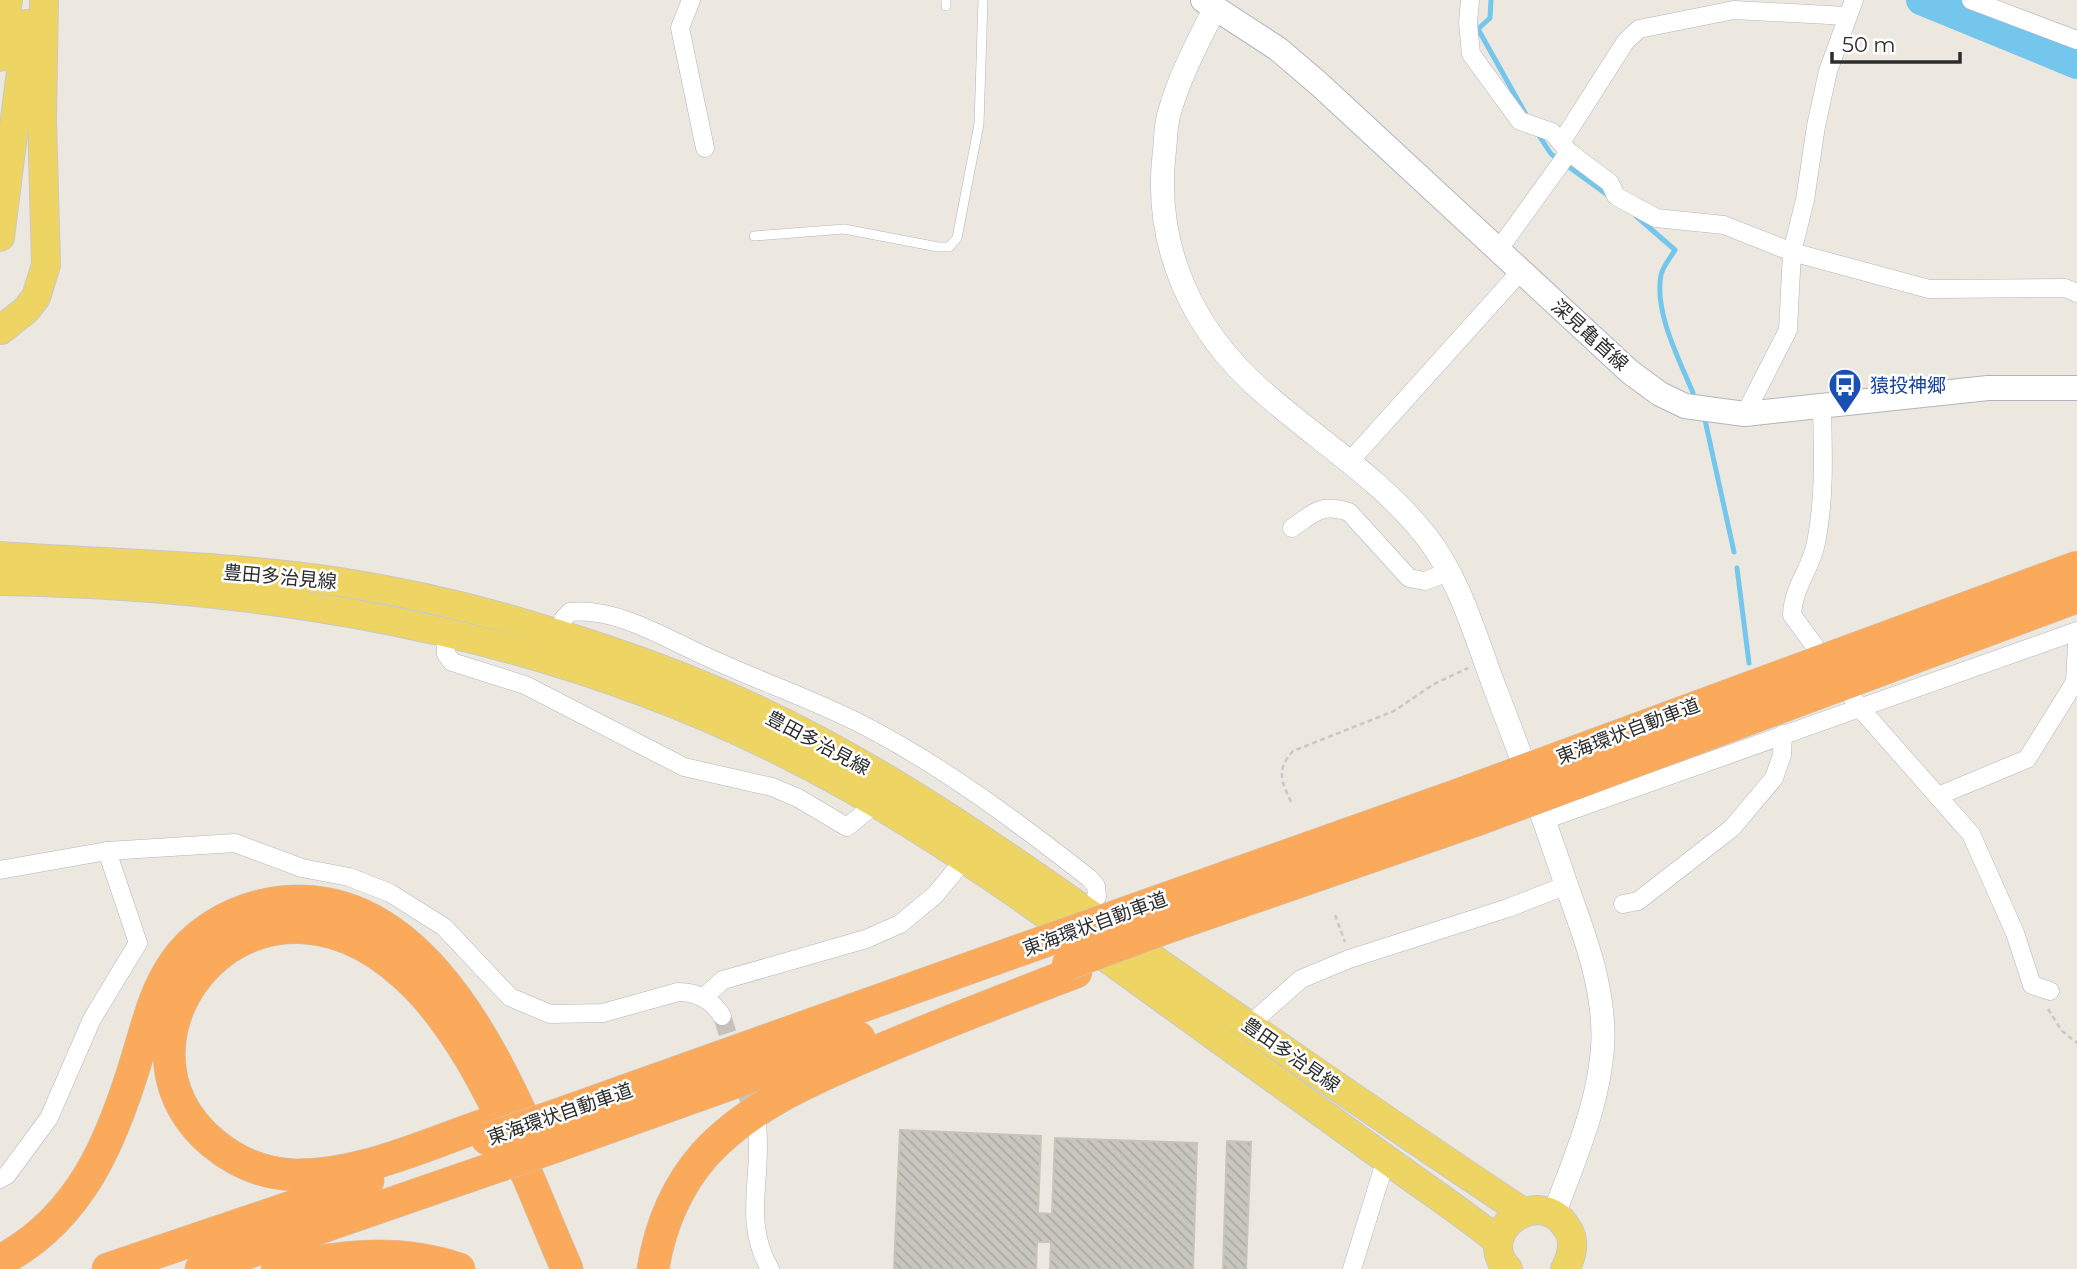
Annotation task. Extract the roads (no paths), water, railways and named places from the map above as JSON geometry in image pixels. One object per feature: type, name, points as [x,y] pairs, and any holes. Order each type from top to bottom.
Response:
[{"type":"highway","name":"東海環状自動車道","points":[[547,1123],[1072,968],[1469,807],[2077,567]]},
{"type":"highway","name":"東海環状自動車道","points":[[108,1269],[547,1123],[809,1025],[1133,910],[1469,807],[2077,597]]},
{"type":"highway","points":[[0,1261],[51,1226],[69,1207],[98,1164],[120,1114],[154,1002],[174,963],[187,947],[217,923],[235,914],[262,905],[292,902],[334,906],[378,925],[421,957],[458,999],[477,1025],[509,1086],[590,1269]]},
{"type":"highway","points":[[489,1143],[351,1169],[295,1175],[269,1172],[246,1164],[204,1135],[188,1116],[179,1094],[171,1049],[173,1026],[180,1004],[192,983],[224,949],[266,930],[311,927],[333,932],[378,954],[419,990],[457,1036],[485,1086],[567,1269]]},
{"type":"highway","points":[[653,1269],[664,1222],[689,1175],[714,1146],[745,1120],[779,1098],[834,1070],[1072,968]]},
{"type":"highway","name":"東海環状自動車道","points":[[201,1269],[489,1143]]},
{"type":"highway","points":[[277,1269],[373,1255],[419,1258],[459,1269]]},
{"type":"main road","points":[[0,57],[8,0]]},
{"type":"main road","points":[[0,237],[30,0]]},
{"type":"main road","points":[[1,330],[26,310],[36,297],[46,265],[42,107],[44,0]]},
{"type":"main road","name":"深見亀首線","points":[[1209,4],[1278,49],[1630,372],[1660,394],[1685,406],[1745,414],[1988,388],[2077,388]]},
{"type":"main road","name":"豊田多治見線","points":[[0,556],[337,581],[558,634],[694,682],[798,731],[936,810],[1523,1212],[1511,1218],[1504,1261]]},
{"type":"main road","name":"豊田多治見線","points":[[0,581],[83,583],[220,595],[296,605],[445,631],[525,650],[655,695],[782,753],[875,804],[964,860],[1073,934],[1386,1159],[1504,1261]]},
{"type":"main road","points":[[1523,1212],[1533,1209],[1554,1214],[1564,1222],[1573,1245],[1564,1269]]},
{"type":"street","points":[[691,0],[680,28],[705,148]]},
{"type":"street","points":[[1470,0],[1468,23],[1471,54],[1520,121],[1610,183],[1616,196],[1656,218],[1724,225],[1792,252],[1929,289],[2065,288],[2077,293]]},
{"type":"street","points":[[1971,0],[2077,40]]},
{"type":"street","points":[[1209,4],[1168,116],[1161,184],[1177,275],[1194,312],[1222,352],[1261,391],[1350,461],[1404,509],[1430,541],[1469,618],[1544,820],[1598,983],[1603,1038],[1595,1096],[1554,1214]]},
{"type":"street","points":[[1499,249],[1626,41],[1639,29],[1734,10],[1850,8],[1828,71],[1805,200],[1792,252],[1788,330],[1745,414]]},
{"type":"street","points":[[1350,461],[1520,272]]},
{"type":"street","points":[[1822,407],[1824,480],[1816,547],[1793,597],[1792,615],[1860,708],[1971,834],[2015,933],[2032,985],[2050,991]]},
{"type":"street","points":[[1292,528],[1322,507],[1337,508],[1349,512],[1409,578],[1425,581],[1448,572]]},
{"type":"street","points":[[445,631],[446,654],[452,663],[525,685],[684,767],[772,787],[798,798],[847,827],[875,804]]},
{"type":"street","points":[[1544,820],[2077,631]]},
{"type":"street","points":[[1938,796],[2027,759],[2075,682],[2077,645]]},
{"type":"street","points":[[1623,904],[1638,901],[1732,828],[1774,778],[1782,755],[1783,734]]},
{"type":"street","points":[[0,870],[107,850],[235,843],[302,868],[349,877],[390,893],[444,927],[510,997],[550,1014],[603,1013],[678,992],[704,997],[722,1016]]},
{"type":"street","points":[[0,1179],[7,1175],[49,1118],[92,1019],[138,943],[107,850]]},
{"type":"street","points":[[704,997],[723,980],[866,939],[900,924],[935,895],[964,860]]},
{"type":"street","points":[[1249,1025],[1301,979],[1349,959],[1508,908],[1567,886]]},
{"type":"street","points":[[757,1125],[759,1173],[754,1231],[759,1250],[770,1269]]},
{"type":"street","points":[[1352,1269],[1386,1159]]},
{"type":"lane","points":[[754,236],[844,229],[949,247],[957,238],[979,124],[983,0]]},
{"type":"waterway","points":[[1491,0],[1490,18],[1478,29],[1529,120]]},
{"type":"waterway","points":[[1921,0],[2077,64]]},
{"type":"waterway","points":[[1536,131],[1551,154],[1609,196]]},
{"type":"waterway","points":[[1636,216],[1675,250],[1661,275],[1661,304],[1669,335],[1693,393]]},
{"type":"waterway","points":[[1705,420],[1734,552]]},
{"type":"waterway","points":[[1737,568],[1749,663]]},
{"type":"tunnel","points":[[722,1016],[755,1119]]},
{"type":"place","name":"猿投神郷","points":[[1845,415]]}]
